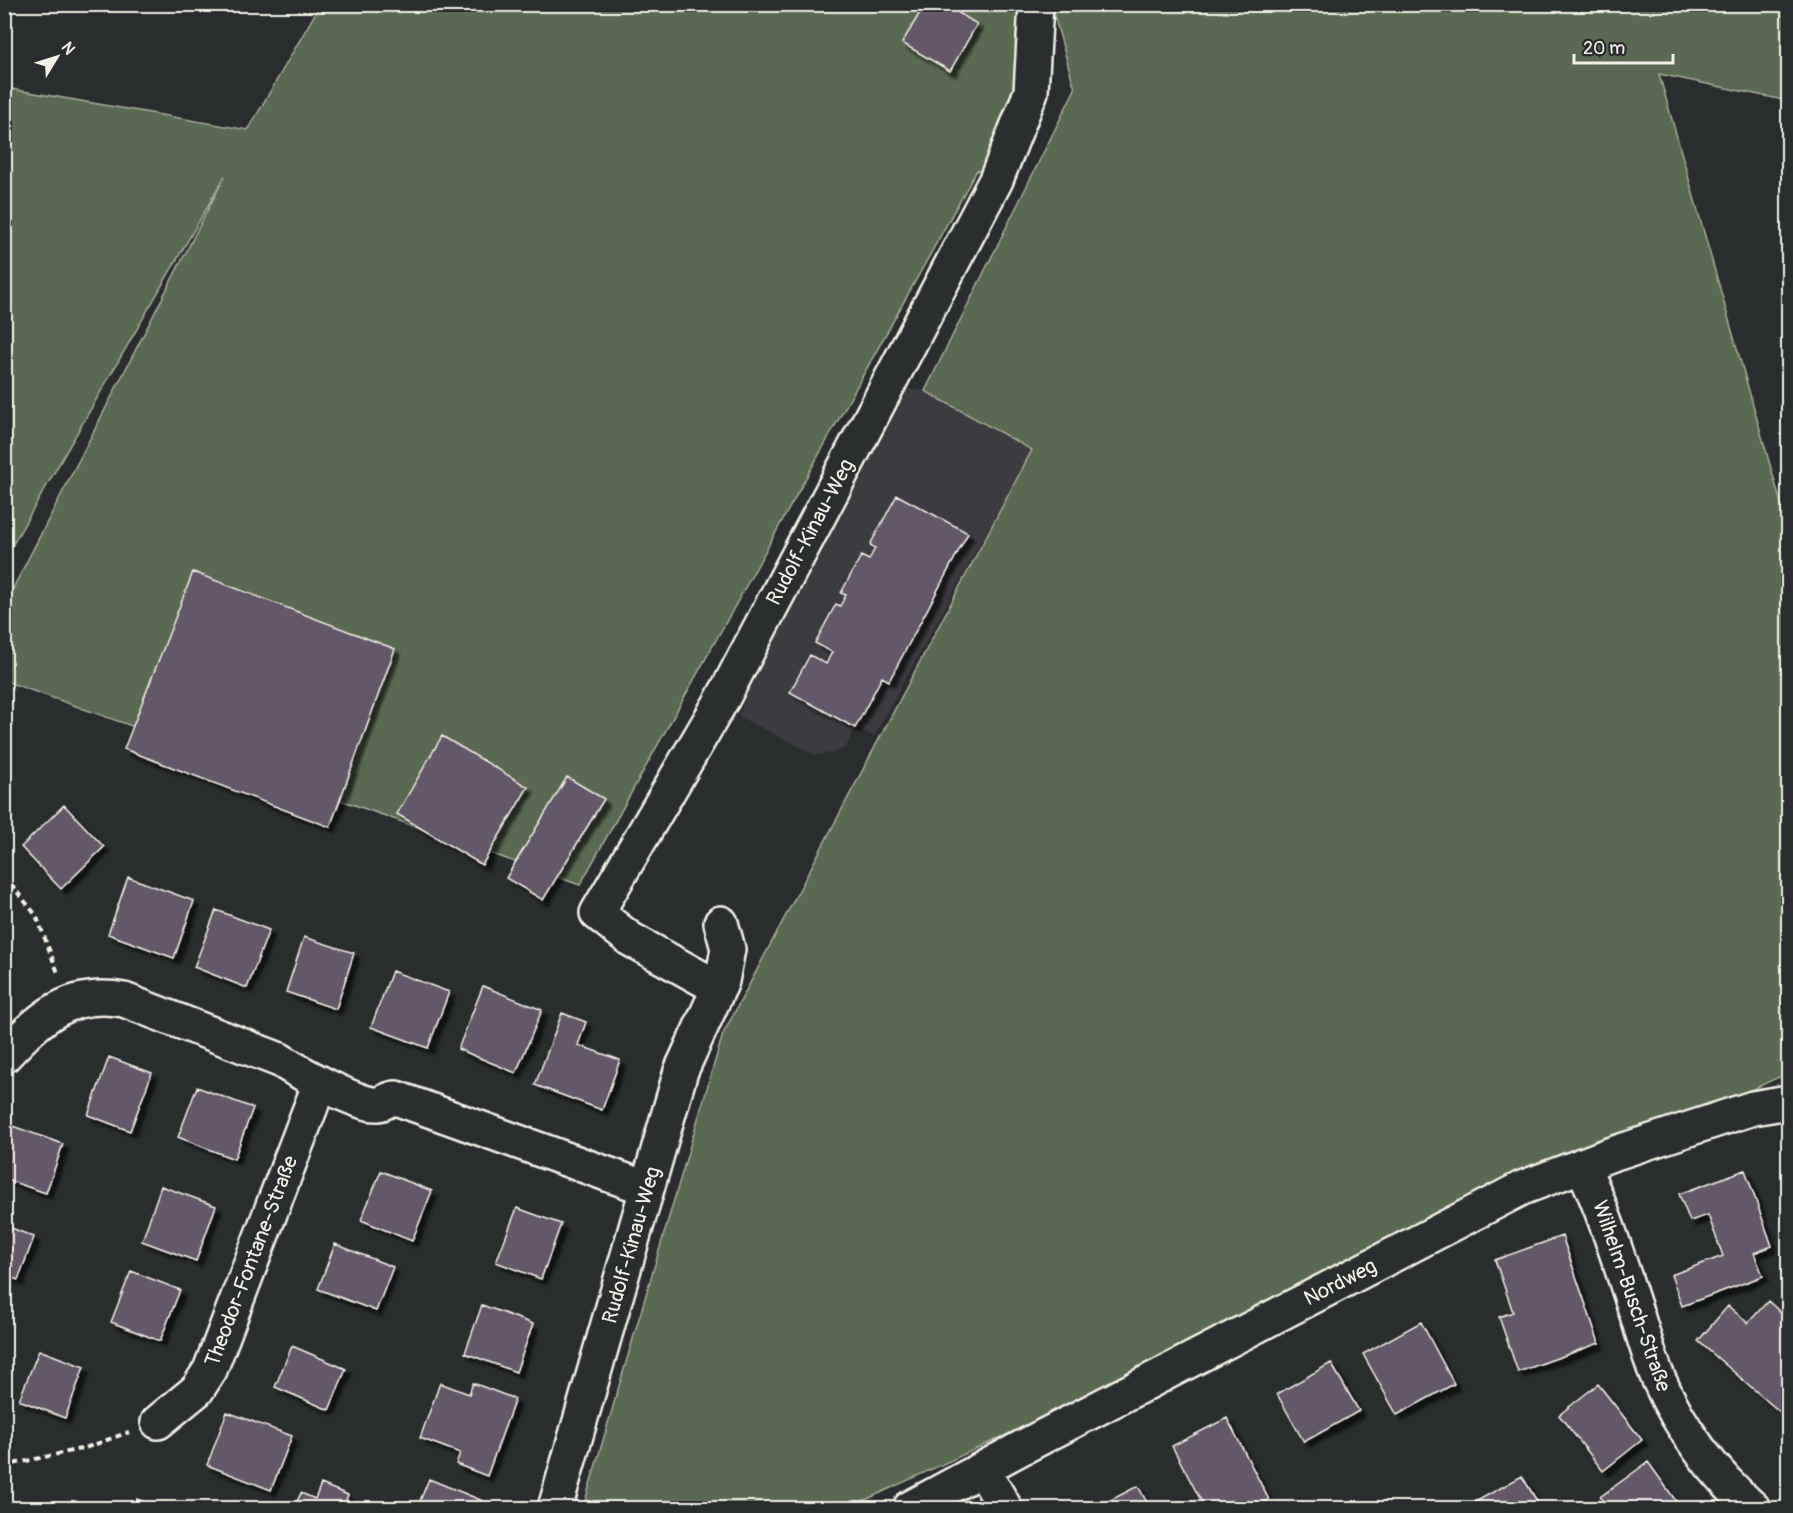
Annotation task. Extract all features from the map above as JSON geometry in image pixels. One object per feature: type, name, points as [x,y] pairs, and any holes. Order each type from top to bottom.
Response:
[{"type":"street","name":"Rudolf-Kinau-Weg","points":[[720,986],[708,982],[630,939],[597,913],[723,698],[996,180],[1031,92],[1036,4]]},
{"type":"street","name":"Rudolf-Kinau-Weg","points":[[555,1509],[681,1071],[720,986],[728,949],[722,923]]},
{"type":"street","points":[[4,1056],[38,1021],[73,1003],[107,997],[141,1006],[280,1060],[320,1083],[372,1104],[380,1104],[388,1098],[396,1098],[646,1188]]},
{"type":"street","name":"Theodor-Fontane-Straße","points":[[158,1422],[197,1390],[210,1370],[320,1083]]},
{"type":"street","name":"Nordweg","points":[[910,1509],[1021,1448],[1513,1192],[1582,1165],[1753,1108],[1788,1102]]},
{"type":"street","name":"Wilhelm-Busch-Straße","points":[[1582,1165],[1603,1210],[1653,1364],[1668,1400],[1704,1454],[1753,1509]]},
{"type":"street","points":[[983,1470],[1005,1509]]},
{"type":"path","points":[[4,876],[36,915],[55,966],[73,1003]]},
{"type":"path","points":[[4,1466],[85,1448],[158,1422]]},
{"type":"shaded area","points":[[904,389],[925,391],[1032,450],[874,736],[855,728],[846,748],[833,753],[815,755],[738,716],[793,583]]},
{"type":"green space","points":[[320,5],[1030,5],[1031,92],[996,180],[977,170],[580,885],[5,681],[5,604],[225,176],[5,558],[5,88],[248,130]]},
{"type":"green space","points":[[1051,5],[1788,5],[1788,101],[1659,74],[1788,528],[1788,1080],[1781,1076],[848,1508],[583,1508],[723,1034],[1032,450],[925,391],[1075,89]]},
{"type":"building","points":[[925,4],[944,4],[977,24],[950,71],[902,43]]},
{"type":"building","points":[[897,495],[968,533],[889,681],[882,677],[855,728],[790,692],[810,655],[826,664],[832,652],[815,643],[836,604],[840,606],[846,595],[841,593],[861,556],[869,560],[875,548],[870,545]]},
{"type":"building","points":[[193,572],[395,649],[330,827],[124,749]]},
{"type":"building","points":[[442,736],[528,787],[482,865],[397,814]]},
{"type":"building","points":[[567,777],[604,799],[543,900],[506,878]]},
{"type":"building","points":[[64,805],[104,847],[61,889],[21,847]]},
{"type":"building","points":[[128,877],[194,901],[174,958],[108,934]]},
{"type":"building","points":[[216,910],[269,930],[247,988],[194,967]]},
{"type":"building","points":[[304,937],[354,953],[336,1009],[286,992]]},
{"type":"building","points":[[392,971],[449,992],[428,1048],[371,1027]]},
{"type":"building","points":[[483,986],[542,1010],[516,1073],[458,1049]]},
{"type":"building","points":[[562,1013],[586,1022],[578,1045],[620,1060],[602,1110],[535,1085]]},
{"type":"building","points":[[109,1057],[152,1073],[130,1131],[88,1115]]},
{"type":"building","points":[[197,1087],[253,1108],[234,1159],[178,1137]]},
{"type":"building","points":[[4,1123],[63,1144],[46,1193],[4,1179]]},
{"type":"building","points":[[1745,1170],[1772,1246],[1754,1253],[1763,1276],[1682,1306],[1671,1275],[1723,1256],[1708,1215],[1690,1221],[1679,1194]]},
{"type":"building","points":[[381,1171],[432,1191],[412,1241],[361,1220]]},
{"type":"building","points":[[161,1186],[216,1206],[196,1261],[142,1241]]},
{"type":"building","points":[[517,1208],[561,1224],[541,1279],[496,1262]]},
{"type":"building","points":[[4,1225],[34,1237],[18,1280],[4,1275]]},
{"type":"building","points":[[1562,1236],[1599,1343],[1518,1372],[1499,1317],[1513,1312],[1495,1260]]},
{"type":"building","points":[[335,1244],[393,1267],[376,1311],[318,1289]]},
{"type":"building","points":[[131,1271],[180,1290],[160,1341],[111,1322]]},
{"type":"building","points":[[1768,1301],[1788,1319],[1788,1402],[1780,1412],[1698,1341],[1728,1306],[1748,1323]]},
{"type":"building","points":[[482,1305],[533,1324],[516,1372],[465,1353]]},
{"type":"building","points":[[1421,1322],[1454,1384],[1397,1415],[1363,1354]]},
{"type":"building","points":[[292,1346],[346,1369],[329,1410],[275,1387]]},
{"type":"building","points":[[39,1350],[84,1367],[65,1418],[19,1400]]},
{"type":"building","points":[[1331,1363],[1359,1411],[1304,1442],[1277,1394]]},
{"type":"building","points":[[440,1383],[469,1394],[473,1383],[515,1399],[487,1476],[456,1464],[460,1453],[420,1438]]},
{"type":"building","points":[[1598,1384],[1642,1440],[1603,1471],[1559,1415]]},
{"type":"building","points":[[227,1412],[292,1436],[271,1490],[207,1465]]},
{"type":"building","points":[[1227,1418],[1269,1500],[1252,1508],[1205,1508],[1172,1446]]},
{"type":"building","points":[[1648,1462],[1681,1508],[1608,1508],[1600,1497]]},
{"type":"building","points":[[1522,1476],[1541,1508],[1478,1508],[1475,1502]]},
{"type":"building","points":[[429,1479],[483,1501],[480,1508],[417,1508]]},
{"type":"building","points":[[321,1484],[348,1495],[343,1508],[294,1508],[301,1493],[315,1499]]},
{"type":"building","points":[[1138,1486],[1150,1508],[1095,1508]]},
{"type":"building","points":[[137,1499],[159,1508],[133,1508]]}]
